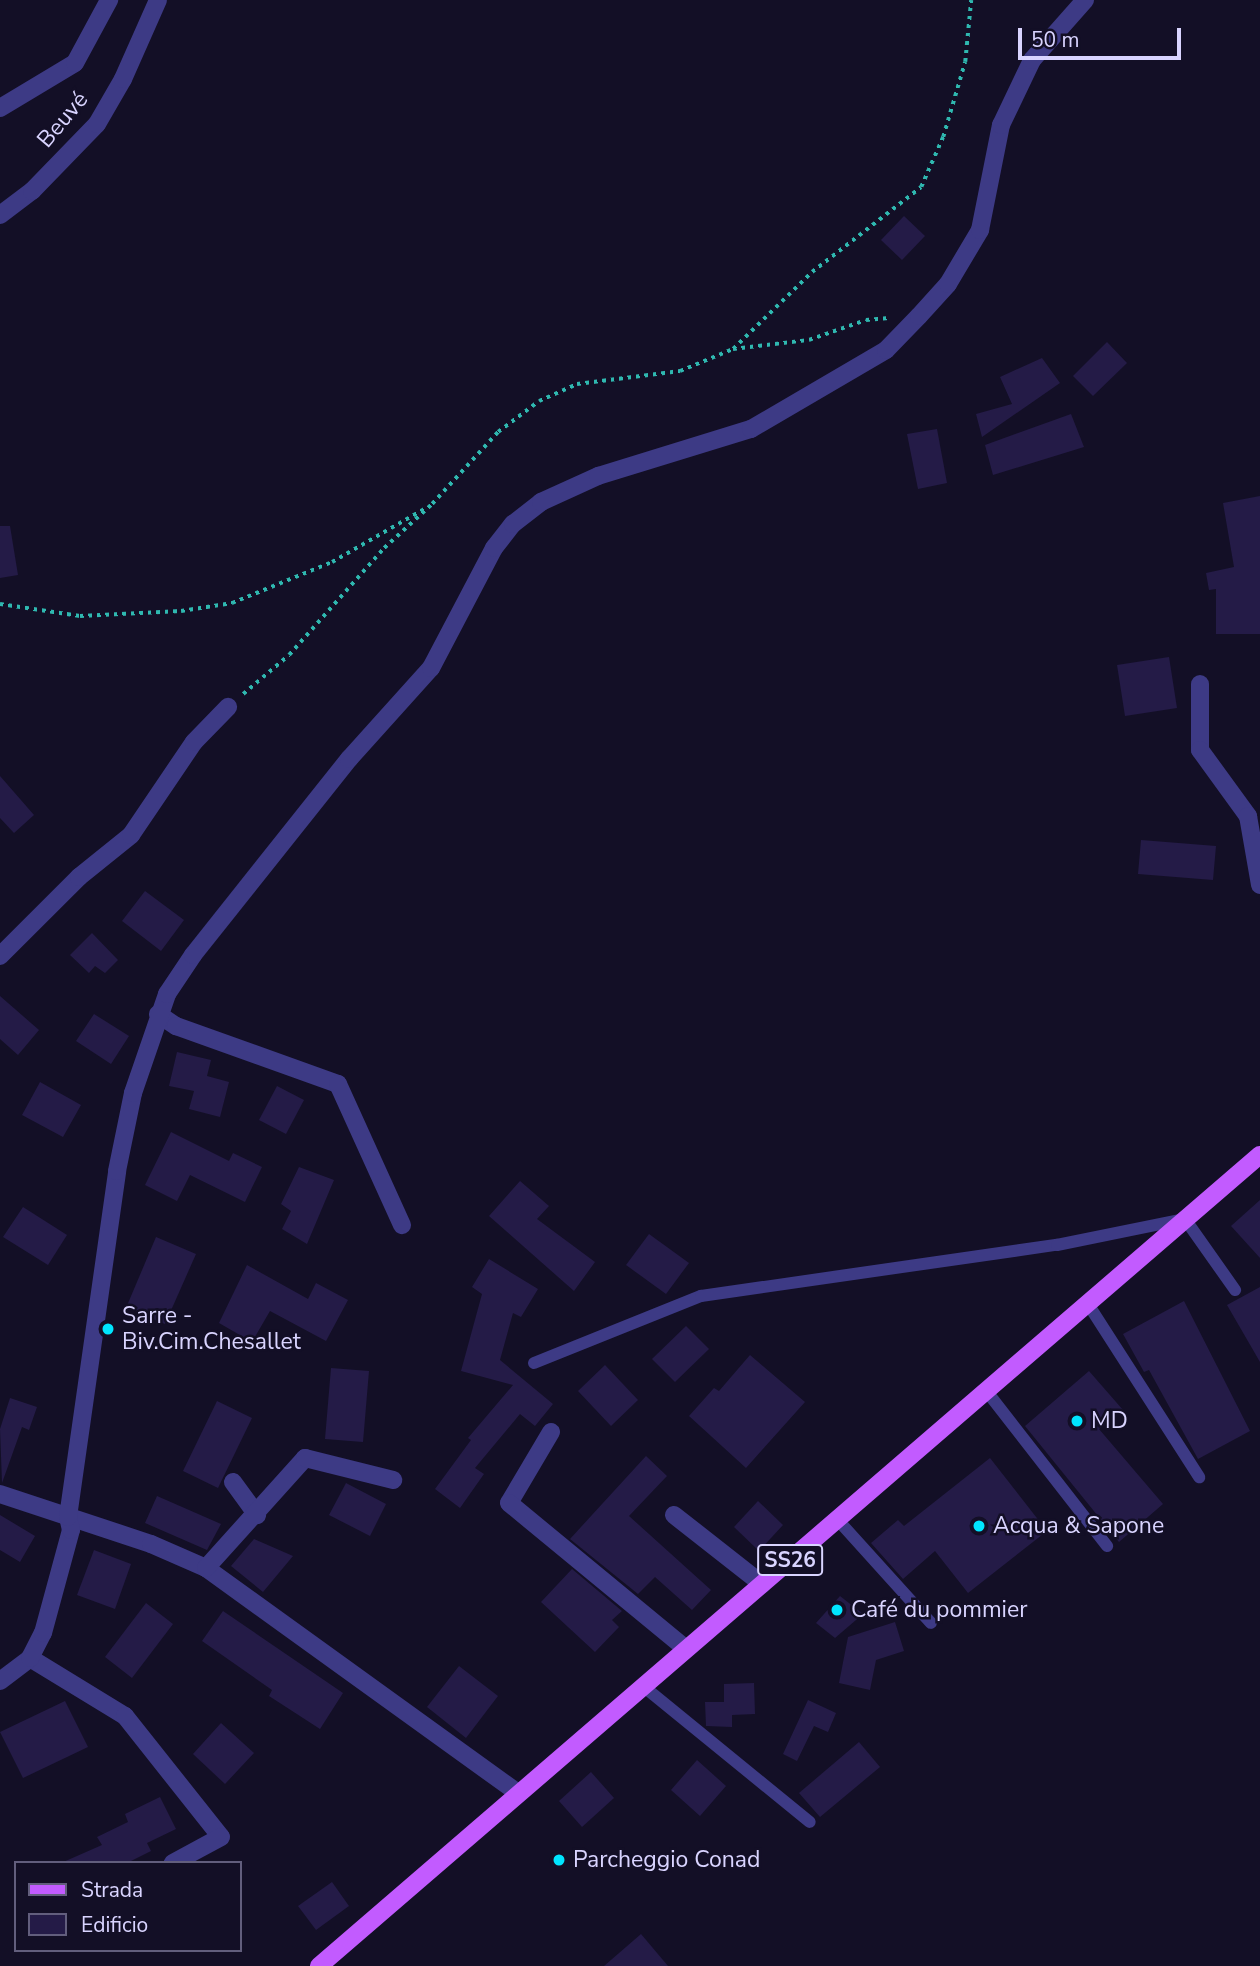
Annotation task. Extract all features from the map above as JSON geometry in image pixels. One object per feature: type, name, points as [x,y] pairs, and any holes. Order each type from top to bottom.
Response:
[{"type":"main road","name":"SS26","points":[[319,1966],[837,1519],[988,1393],[1260,1155]]},
{"type":"street","name":"Beuvé","points":[[0,108],[75,64],[109,0]]},
{"type":"street","name":"Beuvé","points":[[0,215],[32,191],[97,124],[123,79],[158,0]]},
{"type":"street","points":[[0,1681],[30,1658],[43,1633],[71,1530],[68,1517],[117,1171],[133,1093],[158,1014],[192,955],[349,759],[431,668],[494,548],[513,524],[541,502],[598,476],[751,429],[886,350],[919,316],[948,284],[979,230],[1002,125],[1032,60],[1085,0]]},
{"type":"street","points":[[1200,684],[1200,750],[1248,816],[1260,885]]},
{"type":"street","points":[[0,956],[79,877],[131,835],[194,742],[228,707]]},
{"type":"street","points":[[158,1014],[199,1035],[338,1084],[347,1096],[402,1225]]},
{"type":"street","points":[[551,1432],[509,1503],[686,1649]]},
{"type":"street","points":[[206,1568],[257,1515],[305,1458],[393,1479]]},
{"type":"street","points":[[233,1482],[257,1515]]},
{"type":"street","points":[[0,1494],[206,1568],[519,1793]]},
{"type":"street","points":[[674,1514],[762,1584]]},
{"type":"street","points":[[30,1658],[125,1716],[221,1837],[177,1861]]},
{"type":"lane","points":[[534,1363],[701,1296],[1057,1245],[1185,1219],[1235,1290]]},
{"type":"lane","points":[[1088,1304],[1199,1477]]},
{"type":"lane","points":[[988,1393],[1107,1546]]},
{"type":"lane","points":[[837,1519],[930,1623]]},
{"type":"lane","points":[[643,1686],[810,1822]]},
{"type":"path","points":[[733,349],[812,272],[921,187],[943,137],[965,62],[971,0]]},
{"type":"path","points":[[228,707],[289,655],[384,548],[432,504],[498,432],[540,401],[577,384],[680,371],[733,349],[809,340],[866,320],[919,316]]},
{"type":"path","points":[[0,604],[80,616],[181,611],[232,603],[332,562],[432,504]]},
{"type":"building","points":[[904,216],[925,236],[902,260],[881,240]]},
{"type":"building","points":[[1107,342],[1127,363],[1093,396],[1073,376]]},
{"type":"building","points":[[1042,358],[1060,383],[982,437],[976,414],[1012,404],[1000,377]]},
{"type":"building","points":[[1071,414],[1084,447],[993,475],[985,445]]},
{"type":"building","points":[[937,429],[947,483],[918,489],[907,434]]},
{"type":"building","points":[[1260,496],[1260,634],[1216,634],[1216,589],[1209,590],[1206,573],[1234,567],[1223,503]]},
{"type":"building","points":[[0,526],[10,526],[18,575],[0,578]]},
{"type":"building","points":[[1169,657],[1177,708],[1125,716],[1117,665]]},
{"type":"building","points":[[0,776],[34,815],[14,833],[0,818]]},
{"type":"building","points":[[1141,840],[1216,846],[1213,880],[1138,874]]},
{"type":"building","points":[[145,891],[184,920],[161,951],[122,921]]},
{"type":"building","points":[[92,933],[118,960],[105,973],[95,966],[89,973],[70,955]]},
{"type":"building","points":[[0,996],[39,1030],[18,1055],[0,1039]]},
{"type":"building","points":[[94,1014],[129,1036],[111,1064],[76,1041]]},
{"type":"building","points":[[177,1052],[211,1060],[207,1076],[229,1082],[220,1117],[189,1109],[194,1091],[169,1086]]},
{"type":"building","points":[[40,1082],[81,1105],[63,1137],[22,1115]]},
{"type":"building","points":[[277,1086],[304,1100],[286,1134],[259,1120]]},
{"type":"building","points":[[171,1132],[229,1161],[233,1153],[262,1167],[245,1202],[190,1175],[177,1201],[145,1185]]},
{"type":"building","points":[[299,1167],[334,1180],[307,1244],[282,1229],[291,1211],[281,1204]]},
{"type":"building","points":[[520,1181],[549,1206],[537,1219],[595,1262],[574,1291],[489,1216]]},
{"type":"building","points":[[1260,1200],[1260,1258],[1231,1226]]},
{"type":"building","points":[[23,1207],[67,1235],[48,1265],[3,1237]]},
{"type":"building","points":[[649,1234],[689,1263],[666,1294],[626,1265]]},
{"type":"building","points":[[156,1237],[196,1254],[165,1324],[126,1308]]},
{"type":"building","points":[[489,1259],[538,1289],[521,1317],[513,1313],[500,1360],[553,1404],[535,1426],[520,1414],[475,1468],[484,1474],[460,1508],[435,1489],[471,1440],[468,1438],[513,1385],[461,1371],[482,1294],[472,1287]]},
{"type":"building","points":[[247,1265],[308,1299],[316,1283],[348,1300],[326,1341],[270,1311],[252,1342],[219,1323]]},
{"type":"building","points":[[1260,1287],[1260,1362],[1227,1305]]},
{"type":"building","points":[[1184,1301],[1250,1431],[1198,1459],[1149,1370],[1144,1372],[1123,1334]]},
{"type":"building","points":[[686,1326],[709,1349],[675,1382],[652,1359]]},
{"type":"building","points":[[750,1355],[805,1402],[746,1468],[689,1416],[714,1388],[719,1391]]},
{"type":"building","points":[[605,1365],[638,1400],[611,1426],[578,1391]]},
{"type":"building","points":[[331,1368],[369,1371],[363,1442],[325,1439]]},
{"type":"building","points":[[1089,1371],[1123,1410],[1099,1429],[1163,1504],[1119,1542],[1025,1426]]},
{"type":"building","points":[[10,1398],[37,1407],[29,1430],[22,1427],[2,1483],[0,1429]]},
{"type":"building","points":[[217,1401],[252,1418],[218,1488],[183,1471]]},
{"type":"building","points":[[646,1456],[667,1476],[629,1516],[711,1590],[692,1610],[655,1577],[638,1594],[570,1539]]},
{"type":"building","name":"Acqua & Sapone","points":[[990,1458],[1047,1531],[968,1593],[935,1551],[903,1579],[871,1543],[898,1520],[904,1526]]},
{"type":"building","points":[[346,1483],[386,1504],[370,1536],[329,1515]]},
{"type":"building","points":[[157,1496],[221,1524],[207,1550],[145,1523]]},
{"type":"building","points":[[758,1501],[783,1525],[759,1551],[734,1527]]},
{"type":"building","points":[[0,1515],[35,1536],[20,1562],[0,1550]]},
{"type":"building","points":[[254,1539],[293,1556],[263,1592],[231,1566]]},
{"type":"building","points":[[94,1550],[131,1564],[115,1609],[77,1595]]},
{"type":"building","points":[[572,1569],[622,1611],[612,1620],[619,1627],[595,1652],[541,1602]]},
{"type":"building","points":[[840,1596],[863,1614],[835,1638],[816,1623]]},
{"type":"building","points":[[146,1603],[173,1624],[132,1678],[105,1657]]},
{"type":"building","points":[[223,1611],[343,1693],[320,1729],[269,1696],[272,1690],[202,1641]]},
{"type":"building","points":[[895,1622],[904,1651],[876,1660],[870,1690],[839,1683],[848,1637]]},
{"type":"building","points":[[459,1666],[498,1696],[466,1738],[427,1707]]},
{"type":"building","points":[[754,1683],[755,1714],[732,1715],[732,1727],[706,1726],[705,1702],[724,1702],[724,1684]]},
{"type":"building","points":[[808,1700],[836,1713],[828,1732],[814,1726],[797,1761],[783,1754]]},
{"type":"building","points":[[65,1701],[88,1747],[23,1778],[0,1732]]},
{"type":"building","points":[[221,1723],[254,1753],[225,1784],[193,1754]]},
{"type":"building","points":[[859,1742],[880,1767],[820,1817],[799,1793]]},
{"type":"building","points":[[697,1760],[726,1786],[700,1816],[671,1790]]},
{"type":"building","points":[[591,1772],[614,1798],[582,1827],[559,1801]]},
{"type":"building","points":[[160,1797],[176,1829],[147,1843],[151,1851],[131,1861],[66,1861],[102,1845],[97,1837],[128,1822],[125,1814]]},
{"type":"building","points":[[332,1882],[349,1906],[316,1930],[298,1906]]},
{"type":"building","points":[[641,1934],[668,1966],[604,1966]]},
{"type":"place","name":"Sarre - Biv.Cim.Chesallet","points":[[108,1329]]},
{"type":"place","name":"MD","points":[[1077,1421]]},
{"type":"place","name":"Acqua & Sapone","points":[[979,1526]]},
{"type":"place","name":"Café du pommier","points":[[837,1610]]},
{"type":"place","name":"Parcheggio Conad","points":[[559,1860]]}]
